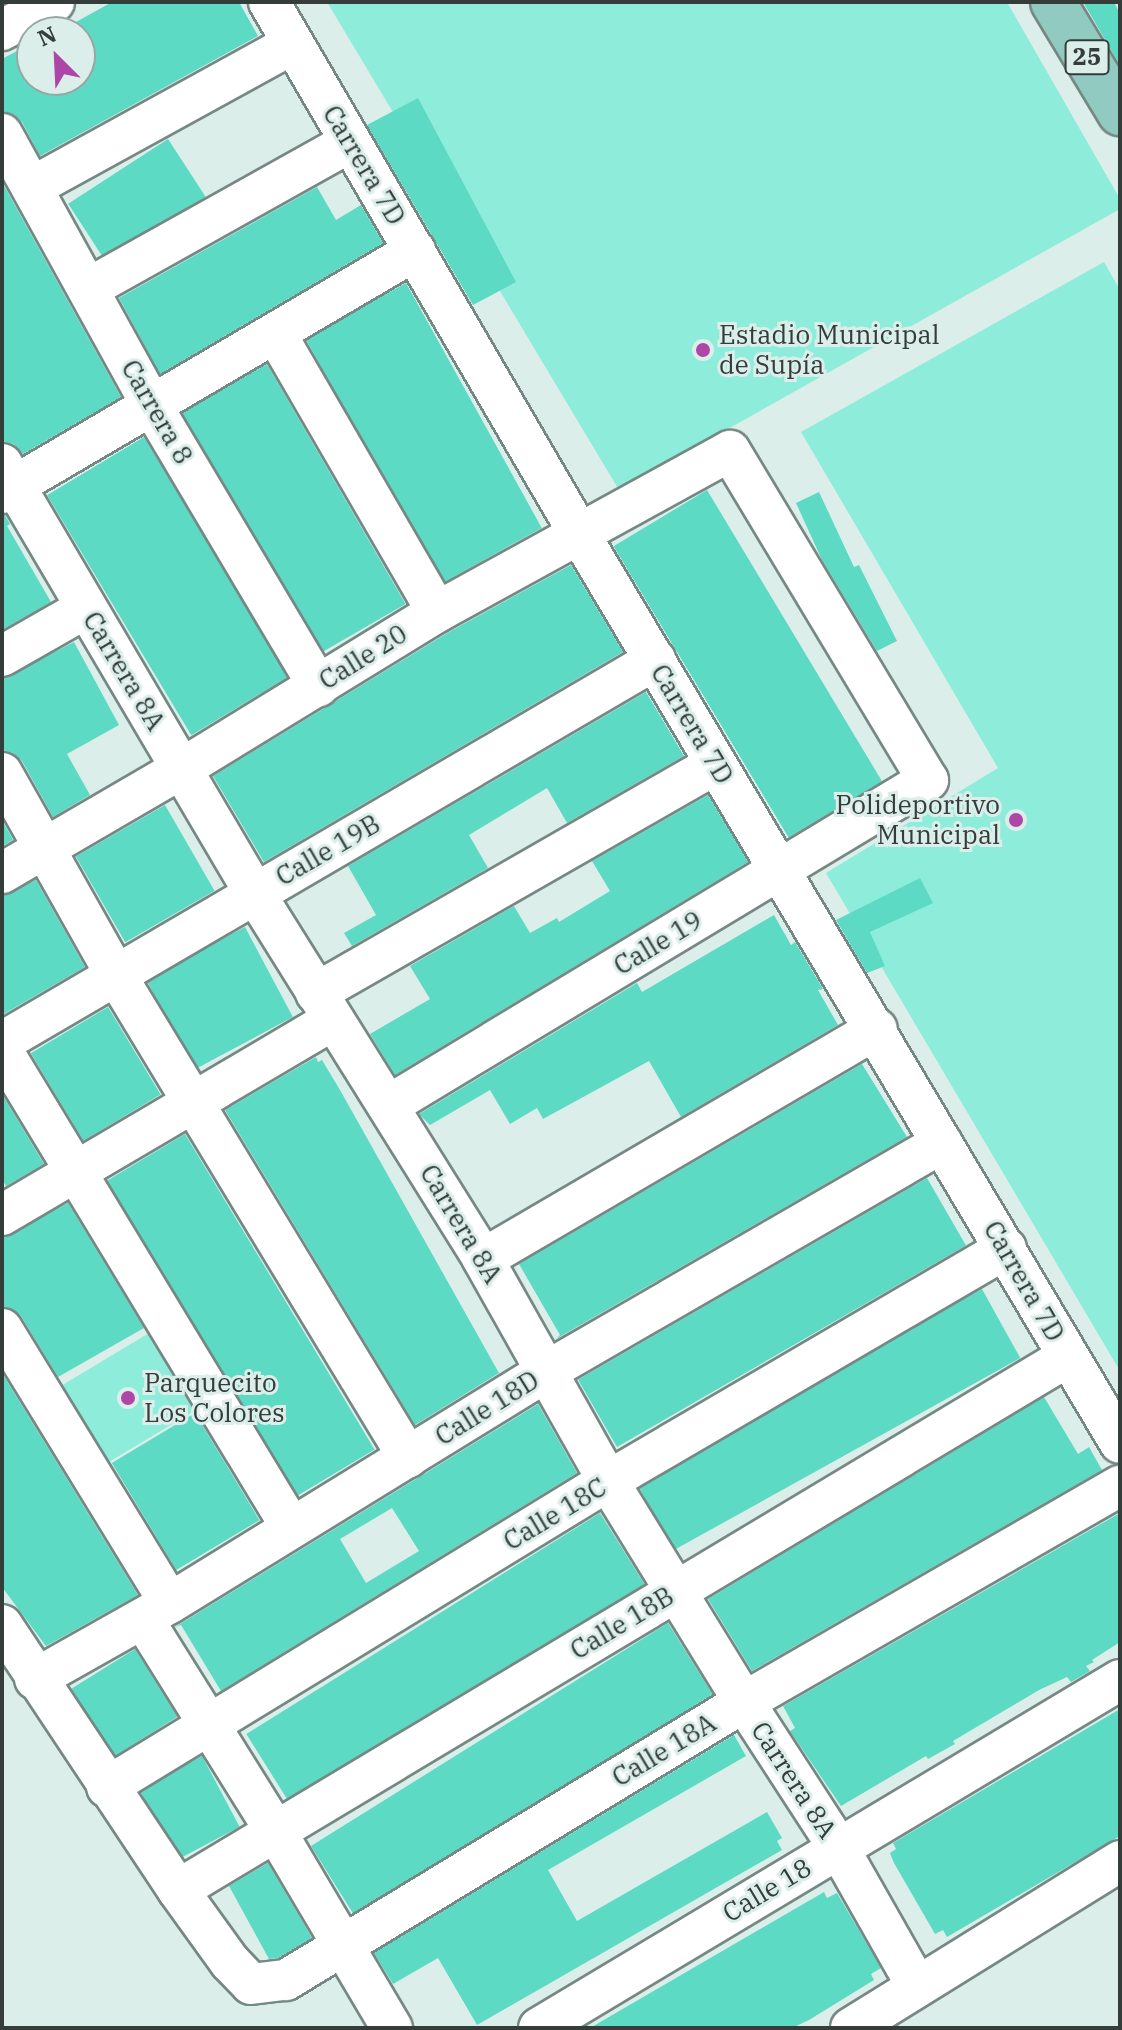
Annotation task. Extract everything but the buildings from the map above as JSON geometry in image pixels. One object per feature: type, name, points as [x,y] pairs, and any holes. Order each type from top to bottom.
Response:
[{"type":"main road","name":"25","points":[[1053,2],[1120,113]]},
{"type":"street","points":[[2,30],[54,2]]},
{"type":"street","name":"Carrera 7D","points":[[269,2],[580,535],[778,870],[877,1029],[1120,1443]]},
{"type":"street","points":[[32,187],[292,44]]},
{"type":"street","name":"Carrera 8","points":[[2,134],[152,406],[318,686]]},
{"type":"street","points":[[89,288],[350,142]]},
{"type":"street","points":[[6,481],[152,406],[415,251]]},
{"type":"street","points":[[276,334],[437,612]]},
{"type":"street","name":"Calle 20","points":[[2,873],[181,769],[437,612],[730,451],[928,780]]},
{"type":"street","name":"Carrera 8A","points":[[6,481],[86,608],[254,892],[483,1259],[608,1481],[744,1702],[838,1847],[917,1986]]},
{"type":"street","points":[[2,656],[86,608]]},
{"type":"street","name":"Calle 19B","points":[[2,1042],[655,660]]},
{"type":"street","points":[[2,1215],[196,1103],[325,1006],[716,764]]},
{"type":"street","points":[[2,773],[116,975],[408,1457]]},
{"type":"street","name":"Calle 19","points":[[389,1105],[928,780]]},
{"type":"street","points":[[483,1259],[877,1029]]},
{"type":"street","points":[[2,1050],[291,1527]]},
{"type":"street","name":"Calle 18D","points":[[35,1679],[156,1611],[547,1371],[942,1143]]},
{"type":"street","name":"Calle 18C","points":[[107,1787],[608,1481],[1006,1248]]},
{"type":"street","points":[[2,1329],[156,1611],[209,1726],[392,2028]]},
{"type":"street","name":"Calle 18B","points":[[178,1890],[1067,1357]]},
{"type":"street","name":"Calle 18A","points":[[178,1890],[230,1962],[251,1984],[286,1980],[744,1702],[1120,1486]]},
{"type":"street","points":[[2,1625],[178,1890]]},
{"type":"street","name":"Calle 18","points":[[539,2028],[1120,1680]]},
{"type":"street","points":[[851,2028],[1120,1861]]},
{"type":"green space","name":"Estadio Municipal de Supía","points":[[327,2],[1007,2],[1120,199],[1120,209],[619,490]]},
{"type":"green space","name":"Polideportivo Municipal","points":[[1104,262],[1120,290],[1120,1371],[826,873],[998,768],[801,432]]},
{"type":"green space","name":"Parquecito Los Colores","points":[[154,1330],[200,1407],[102,1466],[55,1389]]},
{"type":"place","name":"Estadio Municipal de Supía","points":[[703,350]]},
{"type":"place","name":"Polideportivo Municipal","points":[[1016,820]]},
{"type":"place","name":"Parquecito Los Colores","points":[[128,1398]]}]
